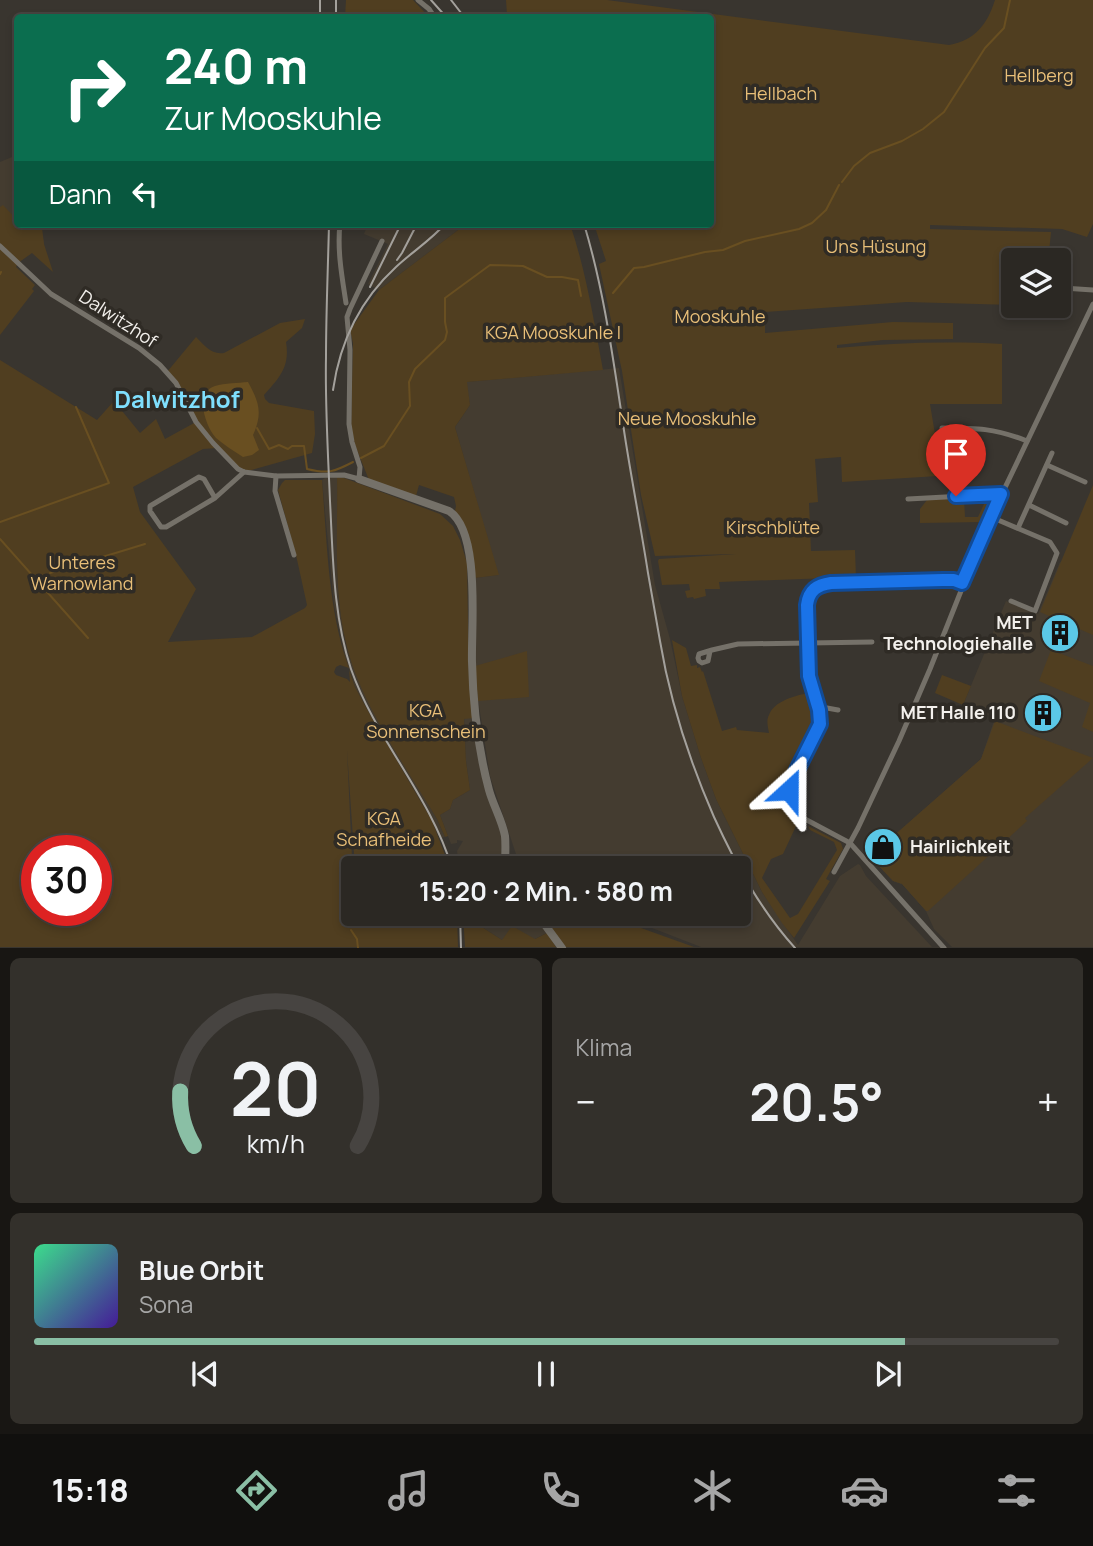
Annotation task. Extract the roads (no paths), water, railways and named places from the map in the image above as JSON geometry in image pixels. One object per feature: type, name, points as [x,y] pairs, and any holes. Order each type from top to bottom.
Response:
[{"type":"street","points":[[418,0],[432,14]]},
{"type":"street","points":[[340,228],[340,259],[346,303]]},
{"type":"street","points":[[359,479],[360,467],[350,433],[350,350],[347,317],[382,242]]},
{"type":"street","name":"Dalwitzhof","points":[[0,246],[51,294],[139,348],[160,365],[176,383],[197,422],[213,443],[229,461],[244,472]]},
{"type":"street","points":[[1071,289],[1093,290]]},
{"type":"street","points":[[834,872],[897,746],[1001,494],[1093,304]]},
{"type":"street","points":[[942,428],[981,428],[1027,441]]},
{"type":"street","points":[[1018,528],[1052,453]]},
{"type":"street","points":[[1047,465],[1085,482]]},
{"type":"street","points":[[215,498],[204,479],[199,477],[150,506],[150,510],[161,527],[166,527],[215,498],[244,472],[276,476],[347,475],[449,512],[455,517],[462,529],[471,566],[472,663],[476,712],[490,791],[505,837],[505,856]]},
{"type":"street","points":[[276,476],[275,491],[294,555]]},
{"type":"street","points":[[908,499],[1001,494]]},
{"type":"street","points":[[1028,505],[1066,523]]},
{"type":"street","points":[[991,517],[1050,542],[1057,554],[1035,611],[1011,601]]},
{"type":"street","points":[[944,947],[850,843],[803,818],[792,808],[789,790],[820,724],[819,710],[810,681],[808,599],[812,590],[831,583],[954,580],[962,583]]},
{"type":"street","points":[[710,651],[738,644],[872,642]]},
{"type":"street","points":[[819,710],[838,710]]},
{"type":"street","points":[[546,926],[562,947]]},
{"type":"waterway","name":"Hellbach","points":[[842,182],[854,166],[870,153],[902,141],[944,112],[985,48],[1004,28],[1010,0]]},
{"type":"waterway","name":"Hellbach","points":[[613,293],[634,268],[723,250],[745,241],[799,229],[812,223],[826,210],[839,185]]},
{"type":"waterway","name":"Hellbach","points":[[361,458],[384,446],[410,406],[409,382],[415,369],[445,340],[445,298],[490,265],[523,266],[547,277],[578,280],[581,296]]},
{"type":"waterway","name":"Hellbach","points":[[196,394],[204,405]]},
{"type":"waterway","name":"Hellbach","points":[[0,522],[109,483],[76,407]]},
{"type":"waterway","name":"Hellbach","points":[[257,428],[269,449],[279,445],[288,449],[292,446],[304,446],[307,469],[331,471],[353,462]]},
{"type":"waterway","points":[[0,539],[88,638]]},
{"type":"waterway","points":[[50,573],[145,544]]},
{"type":"waterway","points":[[351,930],[357,939],[358,948]]},
{"type":"railway","points":[[320,0],[320,14]]},
{"type":"railway","points":[[336,0],[336,14]]},
{"type":"railway","points":[[431,0],[443,14]]},
{"type":"railway","points":[[451,0],[462,14]]},
{"type":"railway","points":[[329,228],[326,411],[337,607],[345,649],[362,695],[430,816],[448,856]]},
{"type":"railway","points":[[370,287],[399,228]]},
{"type":"railway","points":[[397,260],[415,228]]},
{"type":"railway","points":[[333,390],[347,338],[362,308],[383,280],[441,228]]},
{"type":"railway","points":[[585,228],[603,303],[664,664],[675,709],[697,775],[731,852],[760,902],[795,948]]},
{"type":"railway","points":[[460,926],[461,948]]},
{"type":"place","name":"MET Technologiehalle","points":[[1060,633]]},
{"type":"place","name":"MET Halle 110","points":[[1043,713]]},
{"type":"place","name":"Hairlichkeit","points":[[883,847]]},
{"type":"district","name":"Dalwitzhof","points":[[177,400]]},
{"type":"park label","name":"Hellberg","points":[[1039,76]]},
{"type":"park label","name":"Uns Hüsung","points":[[876,247]]},
{"type":"park label","name":"Mooskuhle","points":[[720,317]]},
{"type":"park label","name":"KGA Mooskuhle I","points":[[553,333]]},
{"type":"park label","name":"Neue Mooskuhle","points":[[687,419]]},
{"type":"park label","name":"Kirschblüte","points":[[773,528]]},
{"type":"park label","name":"Unteres Warnowland","points":[[82,573]]},
{"type":"park label","name":"KGA Sonnenschein","points":[[426,721]]},
{"type":"park label","name":"KGA Schafheide","points":[[384,829]]}]
